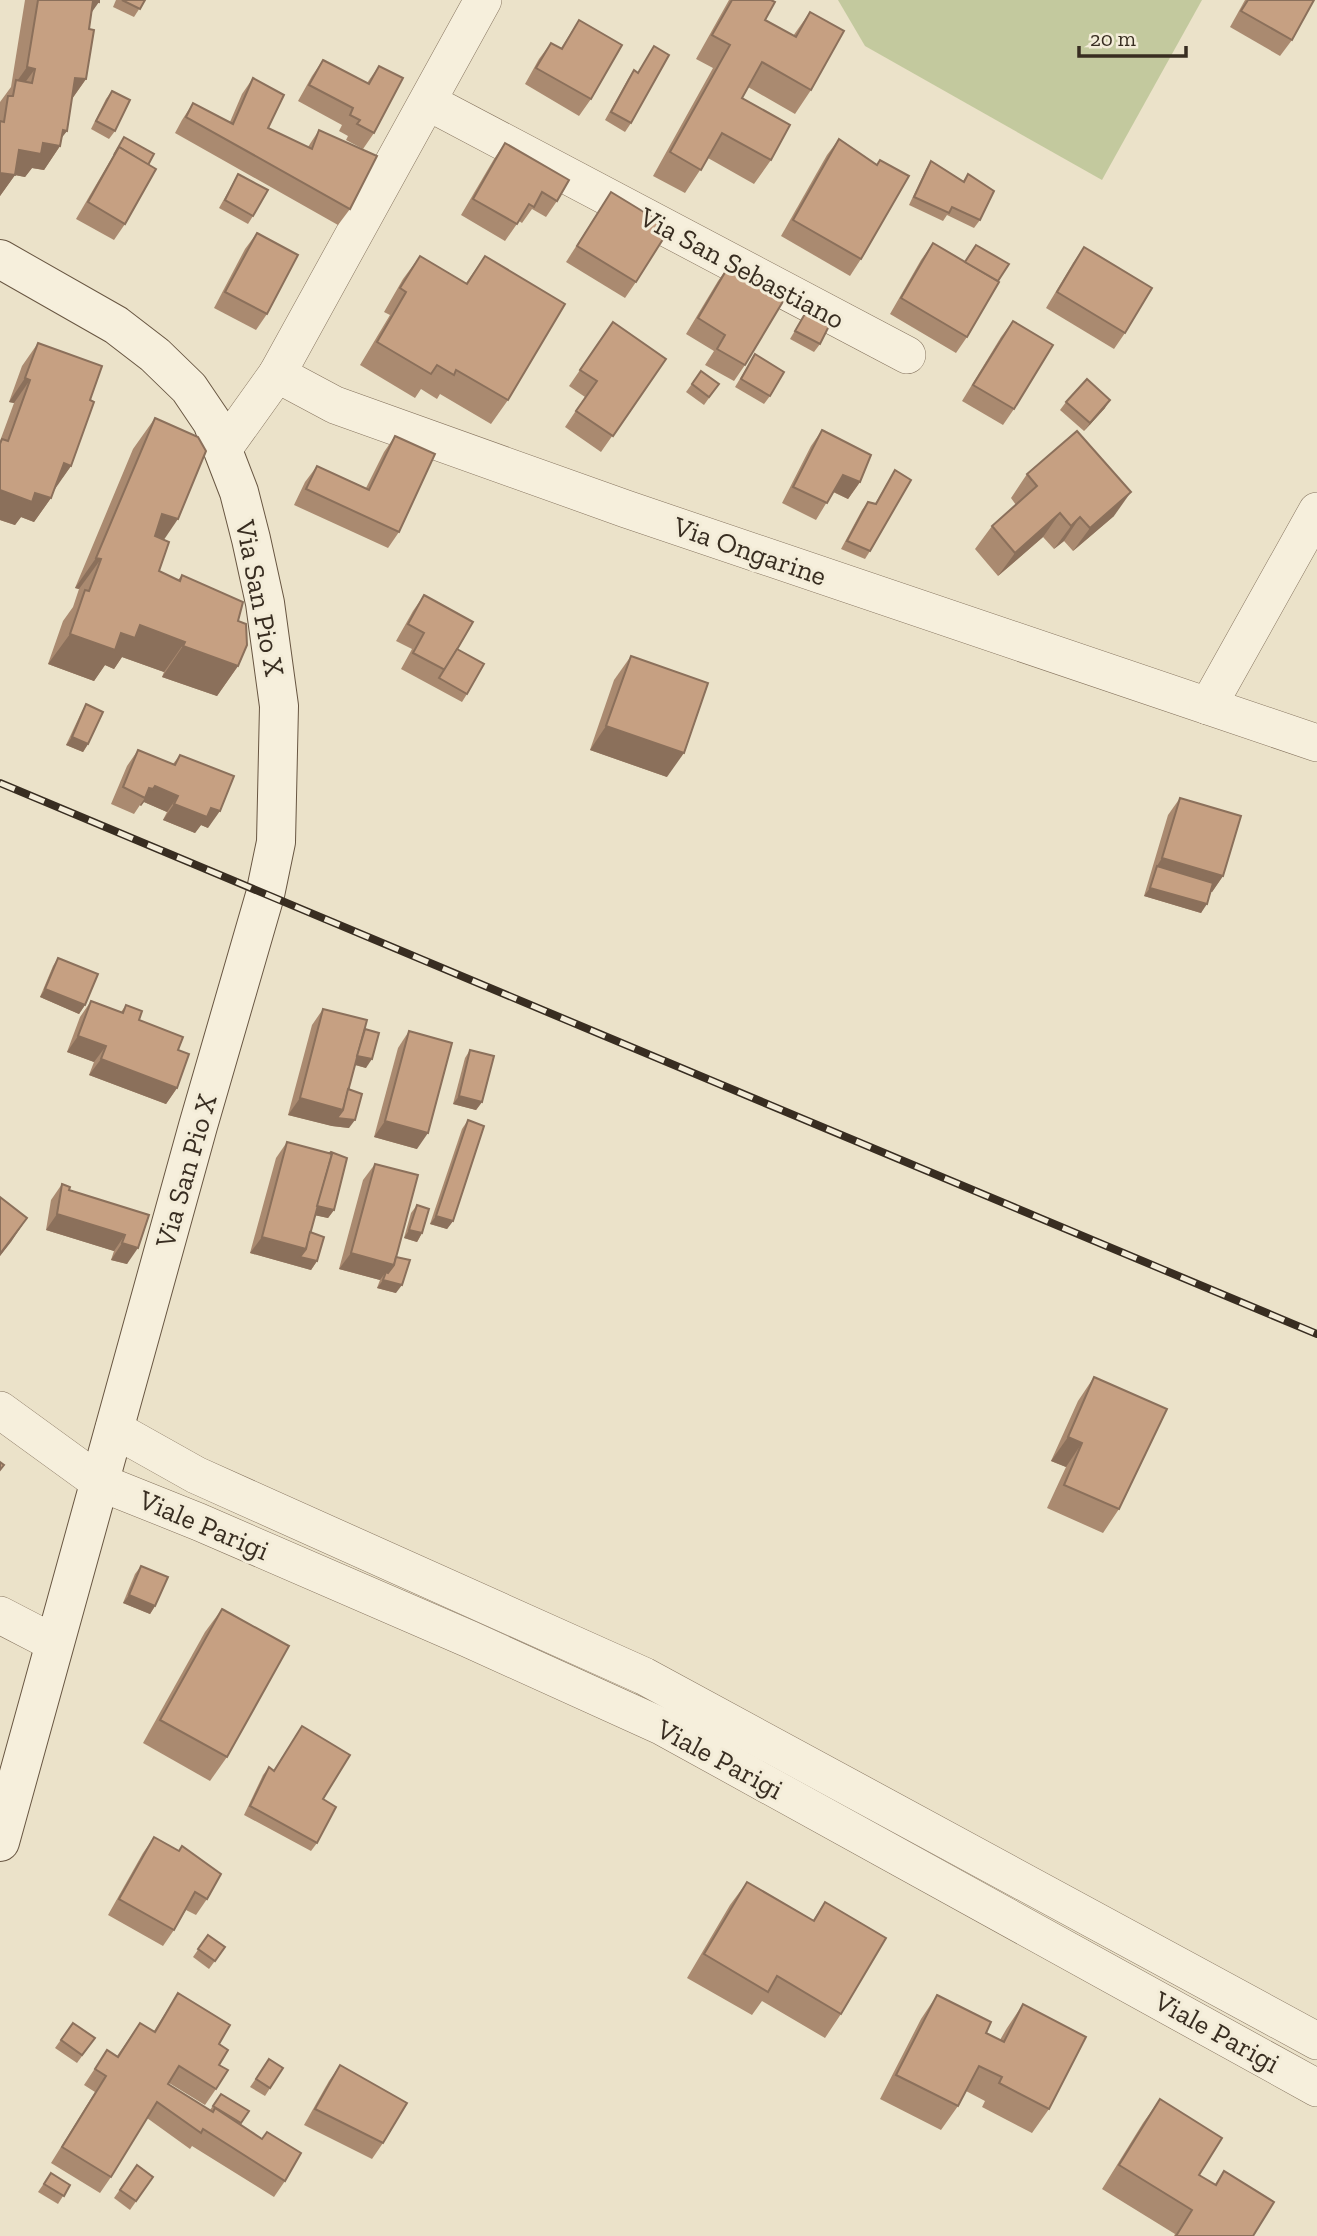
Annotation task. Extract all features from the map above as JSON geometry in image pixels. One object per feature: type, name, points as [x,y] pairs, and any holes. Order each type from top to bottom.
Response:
[{"type":"street","points":[[224,448],[277,374],[483,0]]},
{"type":"street","name":"Via San Sebastiano","points":[[428,102],[907,355]]},
{"type":"street","name":"Via San Pio X","points":[[0,259],[116,325],[155,355],[189,388],[212,422],[239,492],[265,603],[279,706],[276,842],[265,895],[0,1842]]},
{"type":"street","name":"Via Ongarine","points":[[277,374],[335,405],[588,496],[1317,743]]},
{"type":"street","points":[[1208,706],[1317,512]]},
{"type":"street","name":"Viale Parigi","points":[[0,1410],[99,1482],[199,1522],[663,1727],[1317,2088]]},
{"type":"street","name":"Viale Parigi","points":[[114,1429],[196,1475],[644,1676],[1317,2041]]},
{"type":"street","points":[[0,1615],[54,1643]]},
{"type":"green space","points":[[838,0],[1202,0],[1102,180],[865,46]]},
{"type":"building","points":[[38,0],[99,0],[93,1],[89,29],[94,30],[86,79],[75,78],[67,131],[63,130],[60,146],[43,143],[41,154],[19,150],[15,175],[0,173],[0,121],[4,122],[8,96],[13,96],[16,80],[32,83],[35,69],[27,67]]},
{"type":"building","points":[[122,0],[145,0],[140,9]]},
{"type":"building","points":[[732,0],[775,2],[765,20],[796,37],[810,12],[844,31],[811,90],[762,62],[742,98],[790,125],[771,160],[722,133],[701,170],[670,152],[730,45],[712,35]]},
{"type":"building","points":[[1248,0],[1314,0],[1292,40],[1241,11]]},
{"type":"building","points":[[579,20],[622,45],[591,99],[536,68],[551,43],[562,49]]},
{"type":"building","points":[[654,46],[669,55],[631,123],[611,112],[634,70],[638,73]]},
{"type":"building","points":[[323,60],[369,84],[379,66],[403,78],[374,133],[357,124],[360,120],[350,115],[353,108],[309,85]]},
{"type":"building","points":[[253,78],[284,95],[268,128],[312,149],[319,130],[377,156],[350,209],[186,117],[193,103],[233,124]]},
{"type":"building","points":[[112,91],[130,100],[115,131],[96,121]]},
{"type":"building","points":[[124,137],[154,154],[148,165],[119,147],[114,155]]},
{"type":"building","points":[[839,139],[877,165],[880,160],[909,176],[861,259],[793,220]]},
{"type":"building","points":[[505,143],[569,180],[557,201],[542,192],[534,207],[529,204],[517,224],[473,199]]},
{"type":"building","points":[[119,147],[156,169],[125,224],[88,202]]},
{"type":"building","points":[[931,161],[964,182],[968,174],[994,191],[980,220],[952,207],[949,213],[914,197]]},
{"type":"building","points":[[238,174],[268,190],[253,216],[225,200]]},
{"type":"building","points":[[611,192],[670,228],[636,282],[577,246]]},
{"type":"building","points":[[257,233],[298,255],[267,314],[225,292]]},
{"type":"building","points":[[933,243],[999,282],[967,337],[901,298]]},
{"type":"building","points":[[976,245],[1009,264],[998,281],[965,262]]},
{"type":"building","points":[[1084,247],[1152,288],[1125,333],[1057,292]]},
{"type":"building","points":[[420,256],[467,284],[485,256],[565,304],[508,400],[456,370],[454,375],[437,365],[431,374],[377,342],[406,292],[400,288]]},
{"type":"building","points":[[730,264],[785,298],[745,365],[717,349],[725,335],[698,318]]},
{"type":"building","points":[[806,312],[830,324],[820,344],[795,331]]},
{"type":"building","points":[[1013,321],[1053,345],[1014,409],[973,385]]},
{"type":"building","points":[[613,322],[666,359],[613,436],[576,411],[597,381],[580,370]]},
{"type":"building","points":[[38,343],[102,366],[90,400],[94,402],[71,466],[64,463],[51,498],[35,493],[32,502],[0,490],[0,444],[2,439],[8,441],[30,380],[25,378]]},
{"type":"building","points":[[755,354],[784,372],[770,396],[741,379]]},
{"type":"building","points":[[701,371],[719,384],[709,397],[692,384]]},
{"type":"building","points":[[1087,379],[1110,400],[1090,423],[1066,402]]},
{"type":"building","points":[[155,418],[198,437],[206,451],[178,519],[162,514],[155,536],[169,542],[159,571],[180,581],[182,575],[243,602],[238,621],[246,624],[247,645],[238,666],[183,646],[185,642],[140,625],[135,638],[121,633],[115,650],[70,634],[85,590],[89,591],[101,559],[96,558]]},
{"type":"building","points":[[822,430],[871,455],[860,482],[843,475],[827,503],[793,487]]},
{"type":"building","points":[[1077,431],[1131,492],[1090,528],[1080,517],[1071,526],[1060,513],[1015,553],[992,526],[1037,486],[1027,474]]},
{"type":"building","points":[[395,436],[435,454],[399,532],[306,489],[317,466],[369,490]]},
{"type":"building","points":[[895,470],[911,480],[870,551],[847,541],[868,502],[876,504]]},
{"type":"building","points":[[424,595],[473,622],[445,670],[413,653],[424,633],[408,624]]},
{"type":"building","points":[[457,649],[484,664],[467,694],[439,678]]},
{"type":"building","points":[[631,656],[708,683],[684,753],[606,726]]},
{"type":"building","points":[[86,704],[103,712],[88,744],[72,737]]},
{"type":"building","points":[[138,750],[175,765],[180,755],[234,776],[220,811],[211,808],[207,817],[174,804],[178,796],[155,786],[153,789],[149,788],[145,798],[123,787]]},
{"type":"building","points":[[1180,798],[1241,816],[1223,876],[1162,858]]},
{"type":"building","points":[[1157,866],[1213,883],[1207,904],[1150,888]]},
{"type":"building","points":[[58,958],[98,974],[85,1005],[45,989]]},
{"type":"building","points":[[91,1001],[123,1013],[126,1005],[142,1011],[139,1020],[183,1037],[178,1050],[189,1054],[177,1088],[101,1059],[106,1046],[78,1036]]},
{"type":"building","points":[[323,1009],[367,1020],[343,1110],[300,1098]]},
{"type":"building","points":[[365,1029],[379,1033],[372,1059],[357,1056]]},
{"type":"building","points":[[409,1031],[452,1043],[428,1133],[385,1121]]},
{"type":"building","points":[[470,1050],[494,1056],[482,1102],[459,1096]]},
{"type":"building","points":[[348,1089],[362,1094],[355,1120],[337,1118],[343,1110]]},
{"type":"building","points":[[468,1120],[484,1126],[453,1221],[436,1216]]},
{"type":"building","points":[[287,1142],[332,1154],[306,1249],[262,1237]]},
{"type":"building","points":[[331,1152],[347,1158],[334,1210],[317,1206]]},
{"type":"building","points":[[375,1164],[418,1175],[394,1265],[351,1253]]},
{"type":"building","points":[[62,1184],[70,1187],[69,1190],[149,1215],[138,1248],[122,1243],[125,1235],[57,1214]]},
{"type":"building","points":[[0,1197],[27,1218],[0,1254]]},
{"type":"building","points":[[417,1205],[429,1209],[422,1233],[409,1230]]},
{"type":"building","points":[[310,1232],[324,1237],[317,1261],[300,1257],[306,1249]]},
{"type":"building","points":[[396,1257],[410,1260],[402,1285],[383,1280],[386,1272],[394,1265]]},
{"type":"building","points":[[1094,1377],[1167,1409],[1119,1509],[1064,1485],[1082,1443],[1068,1437]]},
{"type":"building","points":[[141,1566],[168,1577],[155,1606],[129,1595]]},
{"type":"building","points":[[222,1609],[289,1646],[227,1757],[160,1720]]},
{"type":"building","points":[[302,1726],[350,1755],[323,1799],[336,1807],[317,1843],[250,1806],[269,1767],[274,1771]]},
{"type":"building","points":[[154,1837],[179,1851],[182,1846],[221,1874],[207,1899],[195,1892],[174,1930],[119,1899]]},
{"type":"building","points":[[747,1882],[814,1921],[825,1902],[886,1938],[841,2014],[777,1976],[768,1992],[704,1954]]},
{"type":"building","points":[[208,1935],[225,1947],[215,1961],[198,1949]]},
{"type":"building","points":[[178,1993],[230,2025],[219,2044],[228,2050],[219,2065],[228,2070],[216,2089],[179,2066],[168,2084],[213,2112],[215,2108],[262,2139],[267,2132],[301,2153],[285,2181],[203,2129],[201,2133],[157,2102],[111,2177],[62,2147],[106,2076],[95,2069],[107,2050],[118,2057],[140,2023],[155,2032]]},
{"type":"building","points":[[937,1995],[991,2022],[986,2033],[1004,2042],[1023,2004],[1086,2037],[1049,2109],[999,2083],[1002,2077],[979,2066],[958,2106],[896,2075]]},
{"type":"building","points":[[73,2023],[95,2038],[82,2055],[61,2040]]},
{"type":"building","points":[[269,2059],[283,2068],[270,2088],[256,2079]]},
{"type":"building","points":[[340,2065],[407,2103],[383,2143],[315,2109]]},
{"type":"building","points":[[221,2094],[249,2111],[241,2123],[213,2106]]},
{"type":"building","points":[[1160,2099],[1222,2138],[1199,2175],[1216,2185],[1224,2171],[1274,2202],[1253,2236],[1176,2236],[1192,2210],[1119,2165]]},
{"type":"building","points":[[137,2165],[153,2177],[136,2201],[120,2190]]},
{"type":"building","points":[[51,2173],[70,2185],[64,2196],[44,2184]]},
{"type":"railway","points":[[0,783],[1317,1334]]}]
